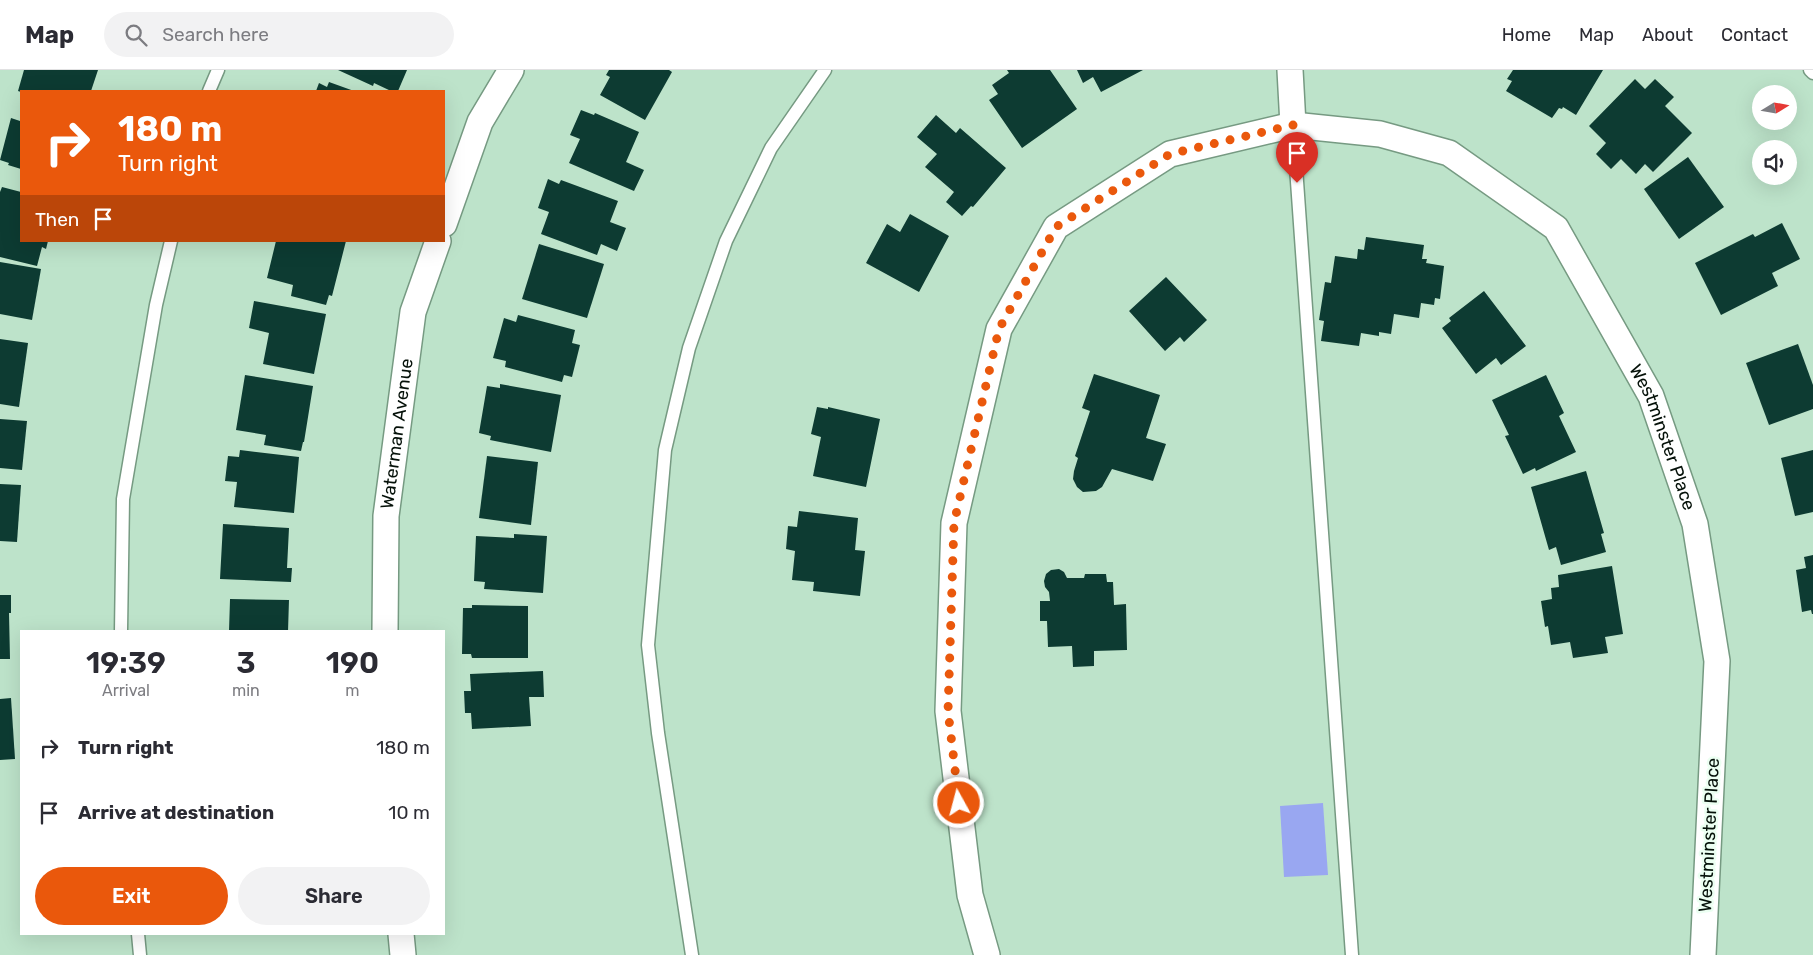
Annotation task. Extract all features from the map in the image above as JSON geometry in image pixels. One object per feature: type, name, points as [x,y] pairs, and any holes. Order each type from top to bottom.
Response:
[{"type":"street","points":[[445,221],[480,122],[511,70]]},
{"type":"street","points":[[1290,70],[1293,125]]},
{"type":"street","name":"Westminster Place","points":[[987,955],[970,895],[948,711],[954,523],[999,329],[1056,227],[1170,154],[1293,125],[1380,134],[1449,153],[1556,228],[1651,396],[1695,524],[1718,661],[1703,955]]},
{"type":"street","name":"Waterman Avenue","points":[[385,630],[386,516],[413,312],[438,242]]},
{"type":"street","points":[[401,935],[403,955]]},
{"type":"lane","points":[[209,90],[218,70]]},
{"type":"lane","points":[[692,955],[660,743],[648,645],[665,450],[689,348],[726,241],[771,148],[825,70]]},
{"type":"lane","points":[[1810,70],[1813,74]]},
{"type":"lane","points":[[1293,125],[1352,955]]},
{"type":"lane","points":[[121,630],[123,499],[156,305],[171,242]]},
{"type":"lane","points":[[138,935],[140,955]]},
{"type":"shaded area","points":[[1323,803],[1328,875],[1284,877],[1280,806]]},
{"type":"building","points":[[24,70],[98,70],[91,90],[18,91]]},
{"type":"building","points":[[338,70],[407,70],[398,90],[389,90],[374,83],[373,86]]},
{"type":"building","points":[[609,70],[669,70],[672,72],[645,120],[600,95],[610,77],[606,75]]},
{"type":"building","points":[[1007,70],[1050,70],[1077,109],[1022,148],[989,100],[998,94],[992,85],[1009,73]]},
{"type":"building","points":[[1077,70],[1143,70],[1101,92],[1093,77],[1083,83]]},
{"type":"building","points":[[1513,70],[1603,70],[1576,115],[1563,107],[1562,109],[1559,108],[1552,118],[1506,91],[1512,81],[1507,79]]},
{"type":"building","points":[[1635,79],[1645,89],[1655,79],[1674,97],[1665,106],[1692,133],[1653,172],[1645,164],[1636,174],[1621,159],[1611,169],[1596,154],[1606,143],[1589,126]]},
{"type":"building","points":[[329,82],[351,90],[316,90],[319,83],[327,87]]},
{"type":"building","points":[[581,110],[594,115],[595,113],[639,132],[626,162],[644,170],[634,191],[569,163],[580,139],[570,135]]},
{"type":"building","points":[[936,115],[956,133],[960,128],[1006,168],[973,207],[971,206],[962,216],[946,202],[954,192],[925,167],[937,154],[917,137]]},
{"type":"building","points":[[11,118],[20,121],[20,169],[0,160]]},
{"type":"building","points":[[1688,157],[1724,207],[1679,239],[1644,189]]},
{"type":"building","points":[[548,179],[559,184],[561,180],[618,201],[610,222],[626,228],[617,251],[601,244],[597,255],[541,234],[549,212],[538,208]]},
{"type":"building","points":[[2,187],[20,192],[20,242],[48,242],[46,249],[42,247],[37,266],[0,257],[0,192]]},
{"type":"building","points":[[910,214],[949,236],[919,292],[866,263],[887,224],[900,232]]},
{"type":"building","points":[[1782,223],[1800,259],[1772,273],[1778,286],[1721,315],[1695,263],[1753,234],[1755,237]]},
{"type":"building","points":[[1366,237],[1424,245],[1422,259],[1427,259],[1426,263],[1444,266],[1440,299],[1435,298],[1434,305],[1421,303],[1419,318],[1394,314],[1391,334],[1379,332],[1379,336],[1361,333],[1359,346],[1321,341],[1324,321],[1319,320],[1325,282],[1331,283],[1335,256],[1357,259],[1358,249],[1364,250]]},
{"type":"building","points":[[276,242],[346,242],[332,296],[329,295],[326,305],[291,296],[293,285],[267,278]]},
{"type":"building","points":[[539,244],[604,264],[587,318],[522,299]]},
{"type":"building","points":[[0,262],[41,269],[32,320],[0,314]]},
{"type":"building","points":[[1166,277],[1207,320],[1184,342],[1180,337],[1165,351],[1129,311]]},
{"type":"building","points":[[1484,291],[1526,346],[1501,365],[1496,358],[1476,374],[1442,328],[1451,321],[1449,318]]},
{"type":"building","points":[[254,301],[326,314],[314,374],[263,364],[269,333],[249,328]]},
{"type":"building","points":[[518,315],[575,330],[572,343],[580,345],[572,377],[564,375],[562,382],[505,367],[506,361],[493,358],[504,318],[516,322]]},
{"type":"building","points":[[0,339],[28,343],[19,407],[0,404]]},
{"type":"building","points":[[1798,344],[1813,385],[1813,409],[1769,425],[1746,363]]},
{"type":"building","points":[[1094,374],[1160,395],[1146,438],[1166,444],[1153,481],[1112,469],[1102,487],[1096,491],[1083,492],[1077,487],[1073,479],[1078,458],[1075,456],[1090,411],[1082,408]]},
{"type":"building","points":[[245,375],[313,386],[301,451],[264,445],[266,435],[236,430]]},
{"type":"building","points":[[1546,375],[1564,413],[1559,416],[1576,452],[1536,471],[1535,468],[1523,474],[1505,436],[1509,435],[1492,400]]},
{"type":"building","points":[[500,384],[561,395],[551,452],[490,440],[491,436],[479,433],[487,386],[500,388]]},
{"type":"building","points":[[817,407],[828,409],[828,407],[880,419],[866,487],[813,476],[821,437],[811,434]]},
{"type":"building","points":[[0,419],[27,421],[22,470],[0,468]]},
{"type":"building","points":[[240,450],[299,457],[294,513],[234,507],[237,482],[225,481],[228,456],[239,457]]},
{"type":"building","points":[[1813,450],[1813,512],[1795,516],[1781,458]]},
{"type":"building","points":[[487,456],[538,462],[531,525],[479,518]]},
{"type":"building","points":[[1586,471],[1604,533],[1601,534],[1606,552],[1561,565],[1556,547],[1549,550],[1531,487]]},
{"type":"building","points":[[0,484],[21,485],[17,542],[0,541]]},
{"type":"building","points":[[799,511],[858,518],[855,550],[865,551],[860,596],[813,591],[814,582],[792,580],[795,551],[786,549],[788,526],[797,527]]},
{"type":"building","points":[[223,524],[289,528],[287,568],[292,568],[291,582],[220,579]]},
{"type":"building","points":[[514,534],[547,536],[543,593],[484,589],[485,582],[474,581],[476,536],[514,538]]},
{"type":"building","points":[[1813,555],[1812,614],[1811,610],[1802,612],[1796,570],[1806,568],[1804,557]]},
{"type":"building","points":[[1612,566],[1623,634],[1605,637],[1608,653],[1573,658],[1570,642],[1551,645],[1548,626],[1545,627],[1541,601],[1552,599],[1551,588],[1559,587],[1558,575]]},
{"type":"building","points":[[1059,569],[1064,572],[1067,578],[1084,578],[1085,574],[1106,574],[1107,582],[1113,582],[1114,605],[1126,604],[1127,650],[1094,651],[1094,666],[1073,667],[1072,646],[1048,647],[1047,621],[1040,621],[1040,601],[1050,601],[1049,592],[1045,587],[1044,581],[1046,574],[1051,570]]},
{"type":"building","points":[[0,595],[11,595],[11,613],[9,613],[10,659],[0,659]]},
{"type":"building","points":[[230,599],[289,600],[288,630],[229,630]]},
{"type":"building","points":[[472,605],[528,606],[528,658],[472,658],[471,654],[462,654],[463,608],[472,608]]},
{"type":"building","points":[[543,671],[544,697],[529,697],[531,726],[472,729],[471,713],[465,713],[464,691],[471,691],[470,674]]},
{"type":"building","points":[[11,698],[15,759],[0,760],[0,699]]},
{"type":"route","points":[[959,803],[948,711],[954,523],[999,329],[1056,227],[1170,154],[1293,125],[1297,183]]}]
